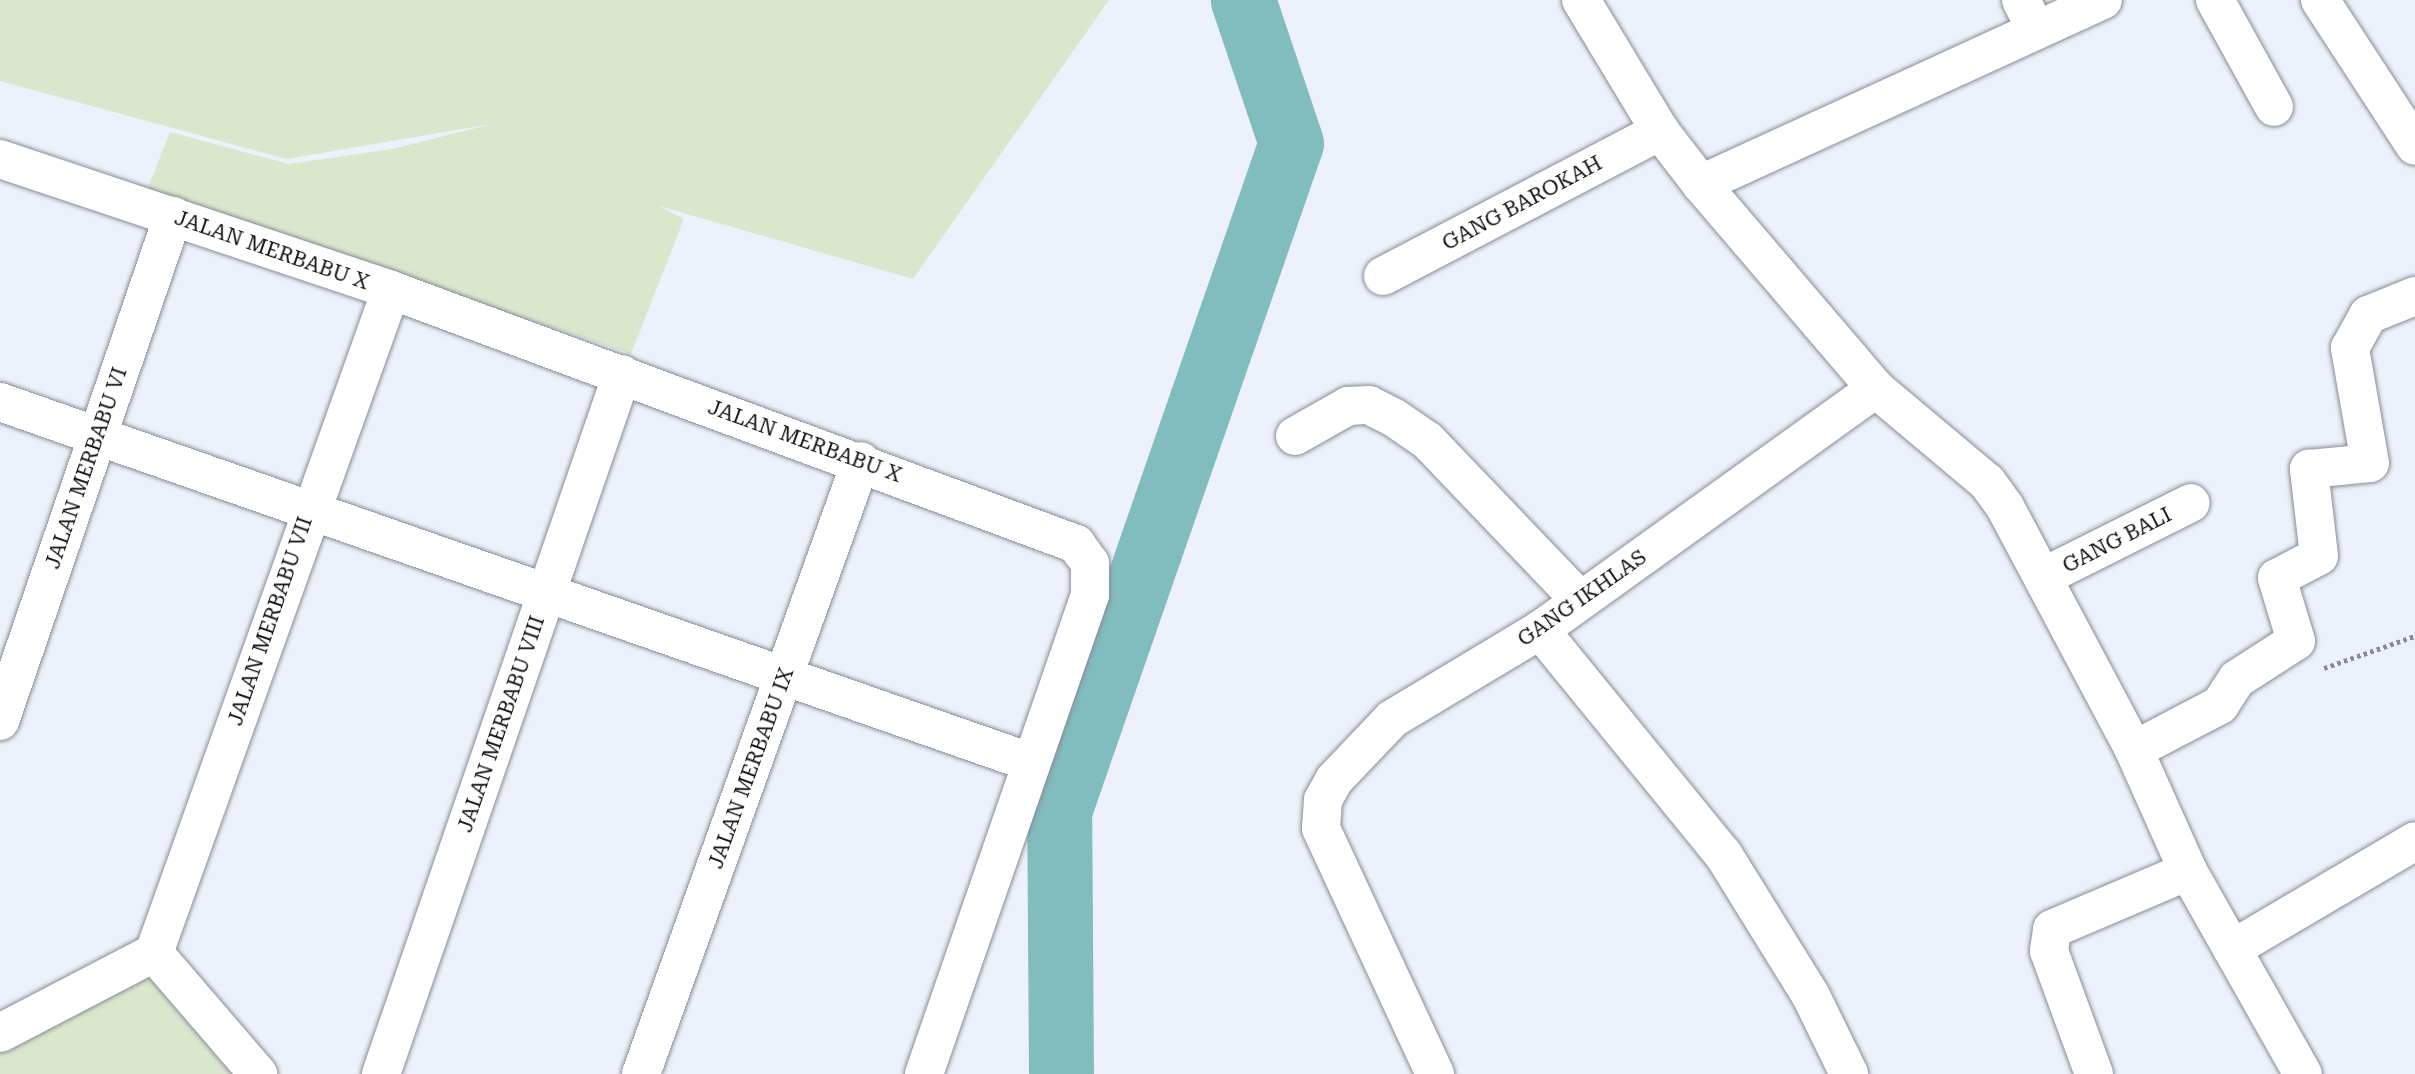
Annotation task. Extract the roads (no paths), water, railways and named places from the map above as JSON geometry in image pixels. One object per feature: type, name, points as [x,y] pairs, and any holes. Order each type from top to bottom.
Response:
[{"type":"street","points":[[1581,0],[1660,131],[1701,184],[1876,389],[1987,482],[2043,577],[2134,750],[2188,871],[2303,1074]]},
{"type":"street","points":[[1701,184],[2028,14],[2103,0]]},
{"type":"street","points":[[2215,0],[2274,107]]},
{"type":"street","points":[[2320,0],[2415,146]]},
{"type":"street","name":"GANG BAROKAH","points":[[1383,276],[1660,131]]},
{"type":"street","name":"JALAN MERBABU X","points":[[0,159],[391,290],[861,461],[1076,544],[1090,563],[1090,595],[924,1074]]},
{"type":"street","name":"JALAN MERBABU VI","points":[[0,721],[173,216]]},
{"type":"street","name":"JALAN MERBABU VII","points":[[153,953],[308,514],[391,290]]},
{"type":"street","points":[[2134,750],[2220,705],[2237,679],[2296,641],[2277,578],[2319,556],[2309,469],[2370,463],[2352,371],[2354,336],[2368,315],[2415,296]]},
{"type":"street","name":"JALAN MERBABU VIII","points":[[381,1074],[622,374]]},
{"type":"street","name":"GANG IKHLAS","points":[[1435,1074],[1321,828],[1323,800],[1352,754],[1392,719],[1540,630],[1876,389]]},
{"type":"street","points":[[0,402],[97,434],[308,514],[1030,762]]},
{"type":"street","points":[[1294,436],[1348,406],[1368,405],[1393,417],[1428,441],[1580,600]]},
{"type":"street","name":"JALAN MERBABU IX","points":[[642,1074],[861,461]]},
{"type":"street","name":"GANG BALI","points":[[2043,577],[2191,503]]},
{"type":"street","points":[[1540,630],[1723,854],[1851,1073]]},
{"type":"street","points":[[2232,949],[2415,841]]},
{"type":"street","points":[[2094,1074],[2049,951],[2052,929],[2188,871]]},
{"type":"street","points":[[0,1033],[153,953],[258,1074]]},
{"type":"waterway","points":[[1061,1074],[1059,811],[1291,143],[1243,0]]}]
